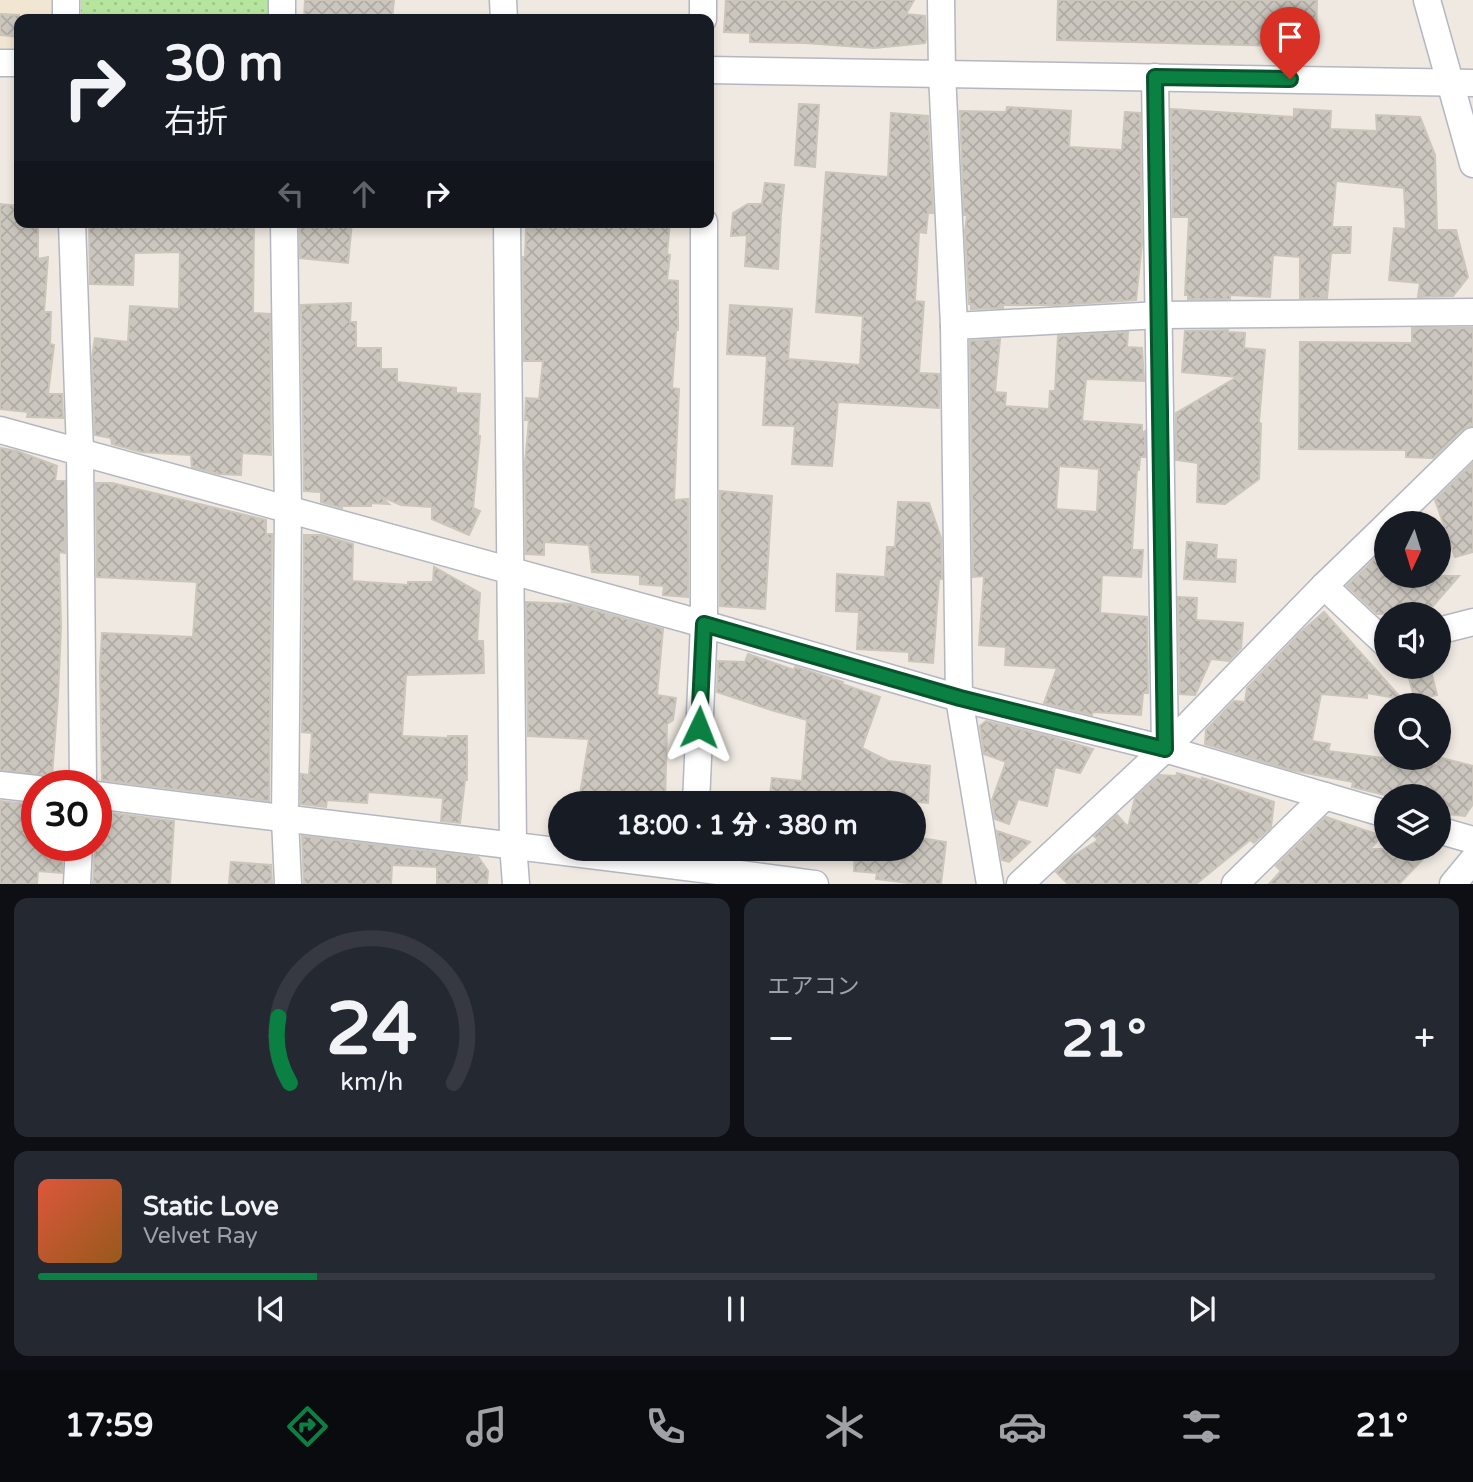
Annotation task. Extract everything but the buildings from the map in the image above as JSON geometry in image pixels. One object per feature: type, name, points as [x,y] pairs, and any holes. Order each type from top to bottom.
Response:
[{"type":"street","points":[[941,0],[954,326],[960,698],[990,884]]},
{"type":"street","points":[[1427,0],[1462,82],[1473,164]]},
{"type":"street","points":[[714,70],[1462,82]]},
{"type":"street","points":[[1155,77],[1165,749]]},
{"type":"street","points":[[72,228],[80,452],[83,770]]},
{"type":"street","points":[[284,228],[288,509],[285,819],[288,884]]},
{"type":"street","points":[[508,228],[513,845],[516,884]]},
{"type":"street","points":[[697,791],[704,624],[704,228]]},
{"type":"street","points":[[954,326],[1160,315],[1473,312]]},
{"type":"street","points":[[0,430],[704,624],[960,698],[1165,749],[1374,810]]},
{"type":"street","points":[[1400,511],[1473,441]]},
{"type":"street","points":[[1020,884],[1165,749],[1374,537]]},
{"type":"street","points":[[1324,586],[1374,633]]},
{"type":"street","points":[[1451,628],[1473,622]]},
{"type":"street","points":[[0,785],[21,787]]},
{"type":"street","points":[[1235,884],[1325,796]]},
{"type":"street","points":[[112,797],[693,866],[815,884]]},
{"type":"street","points":[[1451,834],[1473,840]]},
{"type":"street","points":[[1453,884],[1473,860]]},
{"type":"street","points":[[77,884],[78,861]]},
{"type":"shaded area","points":[[0,0],[53,0],[53,14],[14,14],[14,48],[0,48]]},
{"type":"green space","points":[[81,0],[275,0],[275,14],[81,14]]},
{"type":"route","points":[[699,727],[704,624],[960,698],[1165,749],[1155,77],[1290,79]]}]
